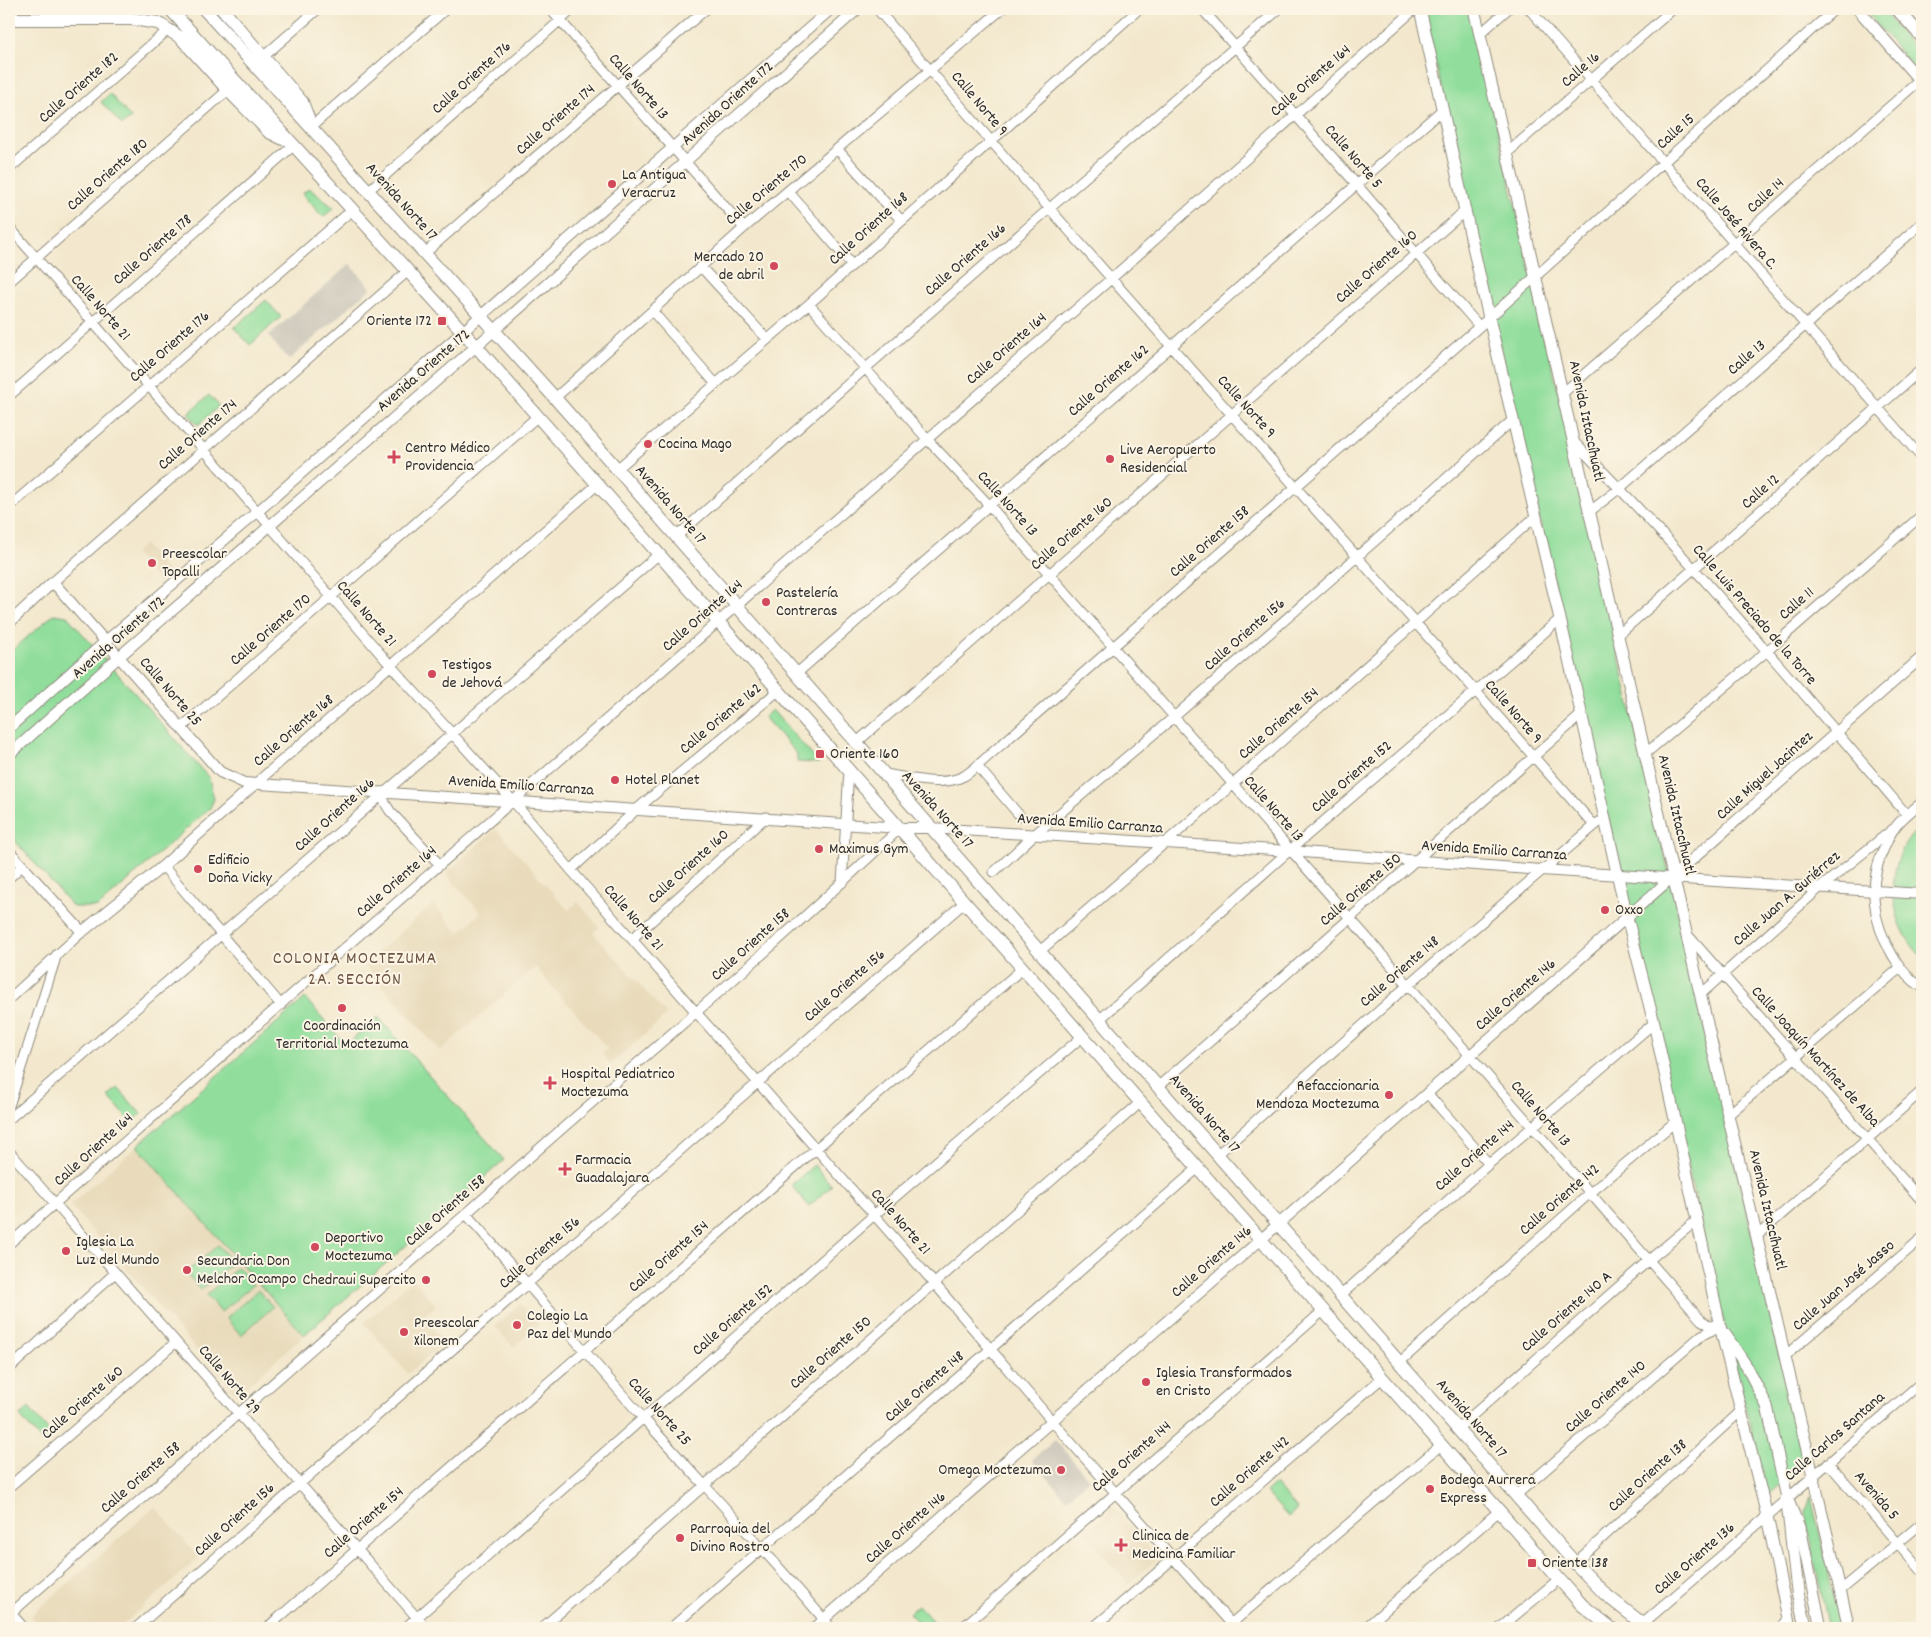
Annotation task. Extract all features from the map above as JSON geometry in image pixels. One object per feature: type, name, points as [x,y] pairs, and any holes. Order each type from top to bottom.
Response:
[{"type":"main road","points":[[170,9],[463,331],[1582,1605],[1611,1628]]},
{"type":"main road","name":"Avenida Norte 17","points":[[204,9],[555,398],[1575,1562],[1606,1595],[1643,1627]]},
{"type":"main road","points":[[222,9],[302,102],[311,127]]},
{"type":"main road","points":[[1420,9],[1627,917],[1654,1022],[1720,1326],[1768,1516],[1786,1625]]},
{"type":"main road","name":"Avenida Iztaccíhuatl","points":[[1474,9],[1728,1115],[1849,1628]]},
{"type":"main road","points":[[1858,9],[1921,81]]},
{"type":"main road","points":[[1897,9],[1922,37]]},
{"type":"main road","points":[[9,19],[140,19],[158,23],[181,38],[269,132],[294,146]]},
{"type":"main road","points":[[1720,1326],[1747,1367],[1767,1406],[1787,1498],[1798,1595],[1806,1628]]},
{"type":"main road","points":[[1787,1498],[1801,1532],[1821,1628]]},
{"type":"street","points":[[263,57],[318,9]]},
{"type":"street","points":[[311,127],[446,9]]},
{"type":"street","name":"Calle Norte 13","points":[[550,9],[744,228]]},
{"type":"street","name":"Calle Oriente 176","points":[[369,190],[573,9]]},
{"type":"street","name":"Calle Oriente 174","points":[[425,253],[706,9]]},
{"type":"street","name":"Avenida Oriente 172","points":[[9,728],[106,641],[257,512],[831,9]]},
{"type":"street","name":"Avenida Oriente 172","points":[[9,755],[858,9]]},
{"type":"street","name":"Calle Norte 9","points":[[877,9],[990,141],[1594,825]]},
{"type":"street","name":"Calle Oriente 170","points":[[555,398],[653,312],[744,228],[1002,9]]},
{"type":"street","name":"Calle Oriente 168","points":[[617,470],[809,304],[1140,9]]},
{"type":"street","name":"Calle Norte 5","points":[[1202,9],[1358,185],[1479,326]]},
{"type":"street","name":"Calle Oriente 166","points":[[676,537],[866,368],[1279,9]]},
{"type":"street","name":"Calle Oriente 164","points":[[9,1244],[1112,278],[1415,9]]},
{"type":"street","points":[[1480,34],[1508,9]]},
{"type":"street","name":"Calle José Rivera C.","points":[[1529,9],[1922,458]]},
{"type":"street","name":"Calle 16","points":[[1507,153],[1673,9]]},
{"type":"street","name":"Calle 15","points":[[1536,275],[1835,9]]},
{"type":"street","name":"Calle Oriente 182","points":[[9,169],[169,29]]},
{"type":"street","name":"Calle 14","points":[[1563,393],[1921,81]]},
{"type":"street","name":"Calle Oriente 180","points":[[9,282],[228,90]]},
{"type":"street","name":"Calle Oriente 162","points":[[796,674],[1442,110]]},
{"type":"street","name":"Calle Oriente 178","points":[[9,396],[294,146]]},
{"type":"street","points":[[838,150],[901,220]]},
{"type":"street","points":[[788,191],[852,265]]},
{"type":"street","name":"Calle Oriente 176","points":[[9,507],[352,210]]},
{"type":"street","name":"Calle Oriente 160","points":[[856,743],[1466,210]]},
{"type":"street","name":"Calle 13","points":[[1589,512],[1620,488],[1922,224]]},
{"type":"street","name":"Calle Norte 21","points":[[9,228],[148,385],[391,666],[513,801],[571,870],[934,1283],[1052,1422],[1234,1626]]},
{"type":"street","points":[[701,267],[767,339]]},
{"type":"street","name":"Calle Oriente 174","points":[[9,623],[53,582],[408,271]]},
{"type":"street","name":"Calle Oriente 158","points":[[884,774],[934,781],[950,781],[964,776],[1536,275]]},
{"type":"street","name":"Calle Norte 13","points":[[809,304],[927,439],[989,505],[1289,851],[1701,1320],[1709,1325],[1720,1326]]},
{"type":"street","points":[[653,312],[716,384]]},
{"type":"street","name":"Calle 12","points":[[1618,635],[1922,369]]},
{"type":"street","name":"Calle Oriente 170","points":[[181,728],[538,416]]},
{"type":"street","name":"Calle Oriente 156","points":[[994,872],[1034,835],[1174,717],[1513,420]]},
{"type":"street","name":"Calle Luis Preciado de la Torre","points":[[1573,441],[1620,488],[1694,570],[1837,732],[1907,815]]},
{"type":"street","name":"Calle Oriente 168","points":[[9,999],[82,932],[163,866],[598,484]]},
{"type":"street","name":"Calle 11","points":[[1645,754],[1922,515]]},
{"type":"street","name":"Calle Oriente 154","points":[[1040,952],[1535,517]]},
{"type":"street","name":"Calle Oriente 166","points":[[9,1119],[223,935],[382,792],[659,554]]},
{"type":"street","name":"Calle Norte 25","points":[[53,582],[220,772],[238,781],[255,784]]},
{"type":"street","name":"Calle Oriente 152","points":[[1099,1020],[1289,851],[1560,618]]},
{"type":"street","name":"Calle Miguel Jacintez","points":[[1627,917],[1922,658]]},
{"type":"street","name":"Calle Oriente 162","points":[[571,870],[637,809],[779,690]]},
{"type":"street","name":"Calle Oriente 150","points":[[1158,1086],[1418,860],[1581,715]]},
{"type":"street","points":[[977,766],[1020,816]]},
{"type":"street","points":[[842,884],[849,770]]},
{"type":"street","name":"Avenida Emilio Carranza","points":[[255,784],[1922,894]]},
{"type":"street","points":[[382,792],[385,803],[390,811],[440,865]]},
{"type":"street","points":[[1922,802],[1894,829],[1879,859],[1873,891],[1875,911],[1880,930],[1900,968],[1922,987]]},
{"type":"street","name":"Calle Oriente 160","points":[[632,939],[766,818]]},
{"type":"street","name":"Calle Oriente 148","points":[[1218,1154],[1408,985],[1594,825],[1605,818]]},
{"type":"street","name":"Calle Oriente 158","points":[[9,1613],[697,1013],[842,884],[900,828]]},
{"type":"street","name":"Calle Juan A. Guriérrez","points":[[1701,994],[1821,887],[1894,829]]},
{"type":"street","points":[[9,851],[82,932]]},
{"type":"street","points":[[9,878],[22,866]]},
{"type":"street","points":[[163,866],[281,1005]]},
{"type":"street","name":"Calle Oriente 156","points":[[136,1628],[965,902]]},
{"type":"street","name":"Calle Oriente 146","points":[[814,1628],[1052,1422],[1627,917]]},
{"type":"street","name":"Calle Joaquín Martínez de Alba","points":[[1686,933],[1922,1201]]},
{"type":"street","points":[[9,1106],[57,954]]},
{"type":"street","name":"Calle Oriente 154","points":[[267,1628],[1023,968]]},
{"type":"street","points":[[1728,1115],[1900,968]]},
{"type":"street","name":"Calle Oriente 144","points":[[1340,1294],[1654,1022]]},
{"type":"street","name":"Calle Oriente 152","points":[[405,1628],[874,1215],[1083,1036]]},
{"type":"street","points":[[1757,1236],[1922,1092]]},
{"type":"street","points":[[1427,1093],[1489,1164]]},
{"type":"street","name":"Calle Oriente 150","points":[[542,1628],[1141,1102]]},
{"type":"street","name":"Calle Oriente 142","points":[[1400,1362],[1589,1194],[1675,1122]]},
{"type":"street","name":"Calle Norte 29","points":[[9,1151],[426,1628]]},
{"type":"street","name":"Calle Oriente 148","points":[[671,1628],[1198,1168]]},
{"type":"street","name":"Calle Norte 25","points":[[466,1214],[528,1283],[644,1419],[831,1628]]},
{"type":"street","name":"Calle Oriente 140 A","points":[[1458,1428],[1697,1220]]},
{"type":"street","name":"Calle Juan José Jasso","points":[[1785,1356],[1922,1238]]},
{"type":"street","points":[[9,1369],[115,1273]]},
{"type":"street","name":"Calle Oriente 144","points":[[962,1628],[1114,1492],[1324,1310]]},
{"type":"street","name":"Calle Oriente 140","points":[[1516,1494],[1702,1335],[1720,1326]]},
{"type":"street","name":"Calle Oriente 160","points":[[9,1487],[176,1342]]},
{"type":"street","name":"Calle Oriente 142","points":[[1093,1628],[1382,1378]]},
{"type":"street","name":"Calle Carlos Santana","points":[[1768,1516],[1922,1382]]},
{"type":"street","name":"Calle Oriente 138","points":[[1575,1562],[1741,1411]]},
{"type":"street","points":[[1234,1626],[1441,1445]]},
{"type":"street","name":"Avenida 5","points":[[1828,1462],[1922,1571]]},
{"type":"street","points":[[1365,1628],[1499,1511]]},
{"type":"street","name":"Calle Oriente 136","points":[[1643,1627],[1768,1516]]},
{"type":"street","points":[[1841,1590],[1899,1544],[1922,1523]]},
{"type":"street","points":[[1500,1628],[1559,1579]]},
{"type":"street","points":[[9,1613],[24,1628]]},
{"type":"shaded area","points":[[350,264],[371,288],[289,360],[268,336]]},
{"type":"shaded area","name":"Preescolar Topalli","points":[[144,544],[169,573],[159,582],[134,553]]},
{"type":"shaded area","points":[[496,829],[568,910],[578,902],[599,927],[593,933],[667,1015],[611,1064],[602,1054],[608,1049],[535,967],[440,1051],[364,965],[433,904],[459,933],[481,913],[446,873]]},
{"type":"shaded area","name":"Secundaria Don Melchor Ocampo","points":[[137,1146],[304,1335],[236,1395],[70,1205]]},
{"type":"shaded area","name":"Preescolar Xilonem","points":[[413,1279],[436,1305],[422,1317],[445,1342],[408,1374],[364,1323]]},
{"type":"shaded area","name":"Colegio La Paz del Mundo","points":[[520,1304],[539,1325],[513,1347],[495,1326]]},
{"type":"shaded area","name":"Omega Moctezuma","points":[[1055,1440],[1089,1479],[1066,1499],[1032,1460]]},
{"type":"shaded area","points":[[155,1507],[199,1558],[119,1628],[41,1628],[30,1616]]},
{"type":"shaded area","name":"Clinica de Medicina Familiar","points":[[1114,1507],[1158,1558],[1129,1584],[1084,1533]]},
{"type":"green space","points":[[1423,9],[1470,9],[1804,1461],[1768,1495],[1720,1308]]},
{"type":"green space","points":[[1876,9],[1882,10],[1922,57],[1922,78],[1870,16],[1871,11]]},
{"type":"green space","points":[[110,94],[131,118],[122,125],[101,102]]},
{"type":"green space","points":[[309,188],[334,208],[323,217],[302,194]]},
{"type":"green space","points":[[266,300],[281,317],[250,345],[234,328]]},
{"type":"green space","points":[[209,395],[219,406],[198,425],[188,414]]},
{"type":"green space","points":[[54,614],[67,616],[209,778],[214,799],[210,808],[98,907],[73,907],[9,834],[9,653]]},
{"type":"green space","points":[[772,710],[819,763],[797,762],[797,754],[764,717]]},
{"type":"green space","points":[[1922,825],[1922,957],[1910,943],[1901,927],[1894,891],[1895,873],[1900,855],[1909,839]]},
{"type":"green space","name":"Deportivo Moctezuma","points":[[305,998],[346,1045],[378,1017],[504,1160],[304,1335],[137,1146]]},
{"type":"green space","points":[[118,1088],[141,1114],[131,1122],[108,1096]]},
{"type":"green space","points":[[814,1165],[832,1186],[809,1206],[791,1185]]},
{"type":"green space","points":[[218,1245],[233,1262],[201,1290],[186,1273]]},
{"type":"green space","points":[[238,1267],[253,1285],[221,1312],[206,1295]]},
{"type":"green space","points":[[258,1290],[273,1307],[241,1335],[226,1318]]},
{"type":"green space","points":[[29,1408],[52,1435],[43,1443],[20,1416]]},
{"type":"green space","points":[[1275,1484],[1297,1509],[1288,1517],[1266,1492]]},
{"type":"green space","points":[[1811,1496],[1841,1628],[1829,1628],[1807,1528],[1806,1512]]},
{"type":"green space","points":[[918,1605],[939,1628],[923,1628],[909,1613]]},
{"type":"place","name":"La Antigua Veracruz","points":[[612,184]]},
{"type":"place","name":"Mercado 20 de abril","points":[[774,266]]},
{"type":"place","name":"Oriente 172","points":[[442,321]]},
{"type":"place","name":"Cocina Mago","points":[[648,444]]},
{"type":"place","name":"Centro Médico Providencia","points":[[394,457]]},
{"type":"place","name":"Live Aeropuerto Residencial","points":[[1110,459]]},
{"type":"place","name":"Preescolar Topalli","points":[[152,563]]},
{"type":"place","name":"Pastelería Contreras","points":[[766,602]]},
{"type":"place","name":"Testigos de Jehová","points":[[432,674]]},
{"type":"place","name":"Oriente 160","points":[[820,754]]},
{"type":"place","name":"Hotel Planet","points":[[615,780]]},
{"type":"place","name":"Maximus Gym","points":[[819,849]]},
{"type":"place","name":"Edificio Doña Vicky","points":[[198,869]]},
{"type":"place","name":"Oxxo","points":[[1605,910]]},
{"type":"place","name":"Coordinación Territorial Moctezuma","points":[[342,1008]]},
{"type":"place","name":"Hospital Pediatrico Moctezuma","points":[[550,1083]]},
{"type":"place","name":"Refaccionaria Mendoza Moctezuma","points":[[1389,1095]]},
{"type":"place","name":"Farmacia Guadalajara","points":[[565,1169]]},
{"type":"place","name":"Deportivo Moctezuma","points":[[315,1247]]},
{"type":"place","name":"Iglesia La Luz del Mundo","points":[[66,1251]]},
{"type":"place","name":"Secundaria Don Melchor Ocampo","points":[[187,1270]]},
{"type":"place","name":"Chedraui Supercito","points":[[426,1280]]},
{"type":"place","name":"Colegio La Paz del Mundo","points":[[517,1325]]},
{"type":"place","name":"Preescolar Xilonem","points":[[404,1332]]},
{"type":"place","name":"Iglesia Transformados en Cristo","points":[[1146,1382]]},
{"type":"place","name":"Omega Moctezuma","points":[[1061,1470]]},
{"type":"place","name":"Bodega Aurrera Express","points":[[1430,1489]]},
{"type":"place","name":"Parroquia del Divino Rostro","points":[[680,1538]]},
{"type":"place","name":"Clinica de Medicina Familiar","points":[[1121,1545]]},
{"type":"place","name":"Oriente 138","points":[[1532,1563]]},
{"type":"district","name":"COLONIA MOCTEZUMA 2A. SECCIÓN","points":[[355,970]]}]
